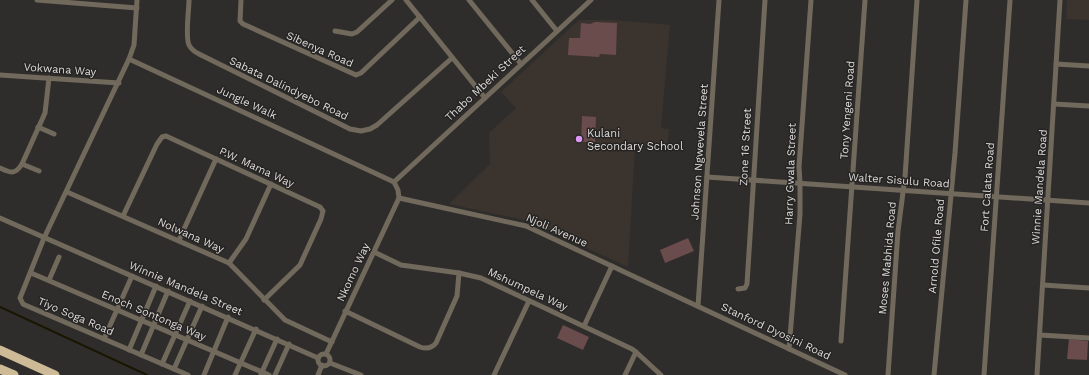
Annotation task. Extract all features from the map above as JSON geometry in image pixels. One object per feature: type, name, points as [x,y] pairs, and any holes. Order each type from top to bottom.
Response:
[{"type":"highway","points":[[0,350],[55,375]]},
{"type":"highway","points":[[0,369],[14,375]]},
{"type":"street","points":[[37,0],[137,8]]},
{"type":"street","points":[[44,238],[119,83],[129,59],[134,45],[138,0]]},
{"type":"street","name":"Sabata Dalindyebo Road","points":[[189,0],[189,45],[192,50],[338,124],[354,130],[365,130],[377,125],[452,58]]},
{"type":"street","name":"Sibenya Road","points":[[241,0],[240,21],[243,24],[356,76],[420,17]]},
{"type":"street","points":[[335,31],[352,34],[357,32],[392,0]]},
{"type":"street","points":[[406,0],[485,98]]},
{"type":"street","points":[[469,0],[521,64]]},
{"type":"street","points":[[532,0],[557,31]]},
{"type":"street","name":"Thabo Mbeki Street","points":[[394,182],[591,0]]},
{"type":"street","name":"Johnson Ngwevela Street","points":[[698,306],[719,0]]},
{"type":"street","name":"Zone 16 Street","points":[[738,289],[746,288],[765,0]]},
{"type":"street","name":"Harry Gwala Street","points":[[789,349],[800,214],[799,167],[811,0]]},
{"type":"street","name":"Tony Yengeni Road","points":[[842,340],[865,0]]},
{"type":"street","name":"Moses Mabhida Road","points":[[888,375],[898,231],[907,154],[917,0]]},
{"type":"street","name":"Arnold Ofile Road","points":[[934,375],[951,194],[966,0]]},
{"type":"street","name":"Fort Calata Road","points":[[984,375],[1010,0]]},
{"type":"street","name":"Winnie Mandela Road","points":[[1037,375],[1060,0]]},
{"type":"street","name":"Jungle Walk","points":[[129,59],[394,182]]},
{"type":"street","points":[[1056,64],[1089,66]]},
{"type":"street","name":"Vokwana Way","points":[[0,75],[119,83]]},
{"type":"street","points":[[0,168],[9,172],[14,172],[18,170],[22,164],[46,109],[49,78]]},
{"type":"street","points":[[1054,104],[1089,106]]},
{"type":"street","points":[[38,127],[54,134]]},
{"type":"street","name":"P.W. Mama Way","points":[[123,216],[157,144],[162,137],[168,137],[318,206],[322,209],[323,213],[300,265],[264,300]]},
{"type":"street","points":[[179,240],[216,159]]},
{"type":"street","points":[[22,164],[39,171]]},
{"type":"street","name":"Walter Sisulu Road","points":[[707,177],[1089,203]]},
{"type":"street","points":[[394,182],[398,190],[399,198]]},
{"type":"street","points":[[229,263],[246,239],[271,184]]},
{"type":"street","name":"Nolwana Way","points":[[67,192],[229,263],[284,320],[332,342]]},
{"type":"street","name":"Njoli Avenue","points":[[399,198],[526,226],[698,306]]},
{"type":"street","name":"Nkomo Way","points":[[326,354],[399,198]]},
{"type":"street","name":"Winnie Mandela Street","points":[[0,218],[256,329],[318,358]]},
{"type":"street","name":"Tiyo Soga Road","points":[[44,238],[20,298],[23,304],[188,375]]},
{"type":"street","name":"Mshumpela Way","points":[[374,252],[401,265],[481,278],[636,352],[662,375]]},
{"type":"street","points":[[49,280],[59,257]]},
{"type":"street","points":[[584,326],[612,266]]},
{"type":"street","name":"Enoch Sontonga Way","points":[[31,273],[214,351],[261,374],[268,375]]},
{"type":"street","points":[[345,311],[420,347],[428,348],[434,345],[457,296],[459,274]]},
{"type":"street","points":[[104,339],[132,276]]},
{"type":"street","points":[[1043,285],[1089,288]]},
{"type":"street","points":[[129,350],[156,286]]},
{"type":"street","points":[[141,355],[168,291]]},
{"type":"street","points":[[162,364],[190,301]]},
{"type":"street","points":[[494,375],[529,301]]},
{"type":"street","points":[[174,369],[202,306]]},
{"type":"street","name":"Stanford Dyosini Road","points":[[698,306],[845,375]]},
{"type":"street","points":[[204,375],[228,317]]},
{"type":"street","points":[[235,375],[256,329]]},
{"type":"street","points":[[1040,335],[1089,338]]},
{"type":"street","points":[[261,374],[277,339]]},
{"type":"street","points":[[275,375],[289,344]]},
{"type":"street","points":[[625,375],[636,352]]},
{"type":"street","points":[[323,354],[326,354],[330,359],[330,363],[326,366],[322,365],[318,361],[318,358],[323,354]]},
{"type":"street","points":[[330,363],[348,372],[361,375]]},
{"type":"street","points":[[318,375],[322,365]]},
{"type":"shaded area","points":[[1067,0],[1089,0],[1089,20],[1066,19]]},
{"type":"shaded area","name":"Kulani Secondary School","points":[[579,20],[612,20],[670,25],[661,128],[669,129],[667,147],[635,145],[628,267],[529,221],[449,204],[490,164],[489,133],[516,108],[501,92]]},
{"type":"shaded area","points":[[595,22],[617,23],[616,55],[600,54],[599,57],[568,55],[569,38],[580,38],[581,23],[590,24]]},
{"type":"shaded area","points":[[582,116],[596,117],[595,142],[581,142]]},
{"type":"shaded area","points":[[688,238],[694,251],[665,263],[660,250]]},
{"type":"shaded area","points":[[563,325],[589,337],[583,350],[557,338]]},
{"type":"shaded area","points":[[1069,339],[1088,341],[1087,360],[1067,359]]},
{"type":"waterway","points":[[0,307],[147,375]]},
{"type":"place","name":"Kulani Secondary School","points":[[579,139]]}]
